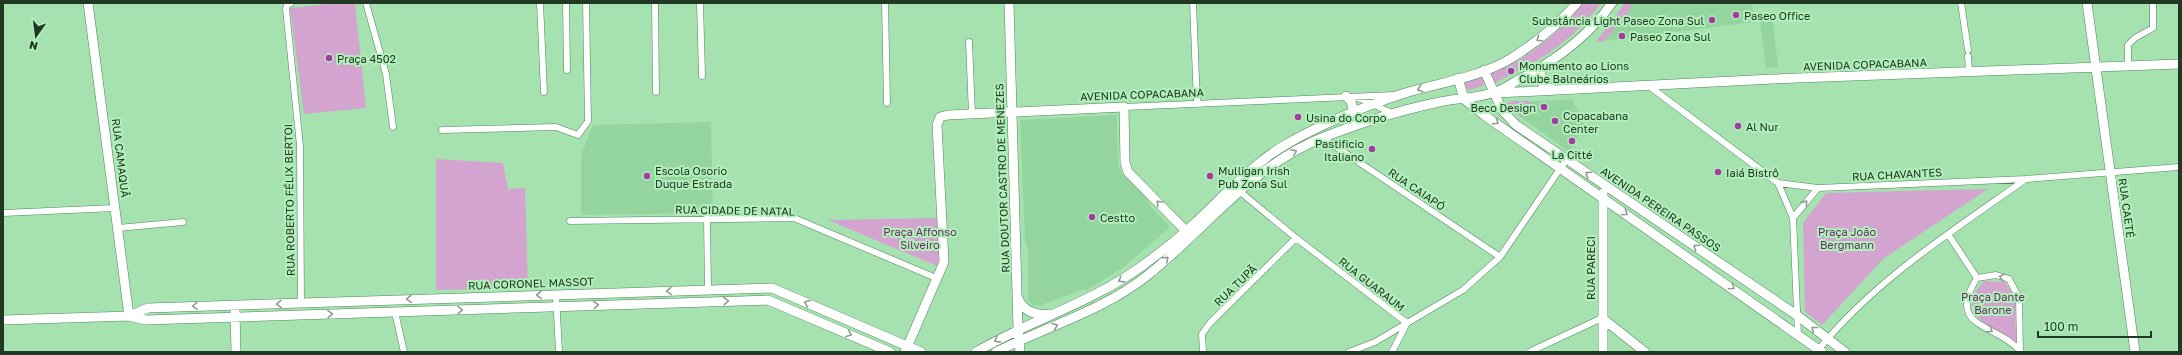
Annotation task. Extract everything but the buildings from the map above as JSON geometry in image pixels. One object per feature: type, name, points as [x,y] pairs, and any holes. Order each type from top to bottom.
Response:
[{"type":"street","name":"RUA CAMAQUÃ","points":[[88,3],[129,316]]},
{"type":"street","name":"RUA ROBERTO FÉLIX BERTOI","points":[[291,3],[287,5],[286,9],[300,146],[301,303]]},
{"type":"street","points":[[366,3],[386,74],[392,127]]},
{"type":"street","points":[[540,3],[544,92]]},
{"type":"street","points":[[566,3],[567,70]]},
{"type":"street","points":[[442,130],[556,127],[578,135],[588,121],[586,3]]},
{"type":"street","points":[[655,3],[656,92]]},
{"type":"street","points":[[700,3],[702,76]]},
{"type":"street","points":[[886,3],[888,103]]},
{"type":"street","name":"RUA DOUTOR CASTRO DE MENEZES","points":[[1009,3],[1018,329],[1020,352]]},
{"type":"street","points":[[1194,3],[1197,104]]},
{"type":"street","points":[[976,352],[1018,329],[1099,294],[1125,278],[1186,231],[1232,185],[1284,146],[1309,132],[1401,94],[1484,70],[1509,60],[1555,28],[1577,3]]},
{"type":"street","points":[[997,352],[1019,340],[1080,316],[1105,303],[1148,276],[1238,190],[1284,156],[1322,138],[1394,113],[1438,102],[1494,93],[1540,69],[1580,41],[1612,3]]},
{"type":"street","points":[[1961,3],[1969,72]]},
{"type":"street","name":"RUA CAETÉ","points":[[2087,3],[2135,352]]},
{"type":"street","points":[[2128,66],[2128,45],[2135,38],[2153,29],[2153,3]]},
{"type":"street","points":[[969,42],[972,114]]},
{"type":"street","name":"AVENIDA COPACABANA","points":[[1494,93],[1552,89],[2179,64]]},
{"type":"street","points":[[1540,69],[1543,85],[1552,89]]},
{"type":"street","name":"AVENIDA PEREIRA PASSOS","points":[[1484,70],[1502,110],[1513,128]]},
{"type":"street","points":[[1458,78],[1464,99]]},
{"type":"street","name":"RUA CHAVANTES","points":[[1648,85],[1778,183],[1818,188],[2026,179],[2179,167]]},
{"type":"street","name":"AVENIDA COPACABANA","points":[[936,278],[944,262],[937,125],[940,117],[1124,106],[1401,94]]},
{"type":"street","points":[[1346,96],[1351,101],[1354,113]]},
{"type":"street","name":"AVENIDA COPACABANA","points":[[1346,96],[1363,100],[1374,105],[1380,110],[1394,113]]},
{"type":"street","name":"AVENIDA PEREIRA PASSOS","points":[[1464,99],[1484,115],[1513,128],[1564,164],[1602,197],[1702,266],[1820,351]]},
{"type":"street","points":[[1124,106],[1125,163],[1128,172],[1186,231]]},
{"type":"street","name":"RUA CAIAPÓ","points":[[1322,138],[1500,257]]},
{"type":"street","name":"AVENIDA PEREIRA PASSOS","points":[[1564,164],[1604,185],[1798,316],[1845,352]]},
{"type":"street","name":"RUA GUARAUM","points":[[1238,190],[1296,238],[1407,323],[1463,290],[1500,257],[1564,164]]},
{"type":"street","points":[[1820,351],[1827,339],[1885,282],[1948,234],[2026,179]]},
{"type":"street","points":[[1778,183],[1793,218],[1798,334]]},
{"type":"street","name":"RUA PARECI","points":[[1603,352],[1602,197],[1604,185]]},
{"type":"street","points":[[1793,218],[1818,188]]},
{"type":"street","points":[[3,213],[115,208]]},
{"type":"street","points":[[707,218],[708,290]]},
{"type":"street","name":"RUA CIDADE DE NATAL","points":[[570,221],[794,218],[936,278]]},
{"type":"street","points":[[118,228],[183,222]]},
{"type":"street","points":[[1179,248],[1186,231]]},
{"type":"street","points":[[1948,234],[1977,278]]},
{"type":"street","name":"RUA TUPÃ","points":[[1203,352],[1202,334],[1210,323],[1296,238]]},
{"type":"street","points":[[1702,266],[1710,256]]},
{"type":"street","points":[[1977,278],[1996,276],[2008,279],[2019,298],[2021,351]]},
{"type":"street","points":[[906,349],[936,278]]},
{"type":"street","points":[[1977,278],[1968,292],[1965,303],[1969,316],[2021,351]]},
{"type":"street","name":"RUA CORONEL MASSOT","points":[[129,316],[148,308],[772,288],[906,349],[921,352]]},
{"type":"street","points":[[556,295],[559,352]]},
{"type":"street","points":[[1017,297],[1020,303],[1030,312],[1043,315],[1056,313]]},
{"type":"street","name":"RUA CORONEL MASSOT","points":[[3,320],[129,316],[146,320],[235,318],[768,300],[890,352]]},
{"type":"street","points":[[234,305],[236,352]]},
{"type":"street","points":[[395,312],[404,352]]},
{"type":"street","points":[[1529,352],[1602,318],[1645,352]]},
{"type":"street","points":[[1348,352],[1375,342],[1407,323]]},
{"type":"street","points":[[1392,352],[1407,323]]},
{"type":"street","points":[[997,352],[1011,349],[1020,352]]},
{"type":"shaded area","name":"Paseo Zona Sul","points":[[1625,3],[1752,3],[1753,14],[1772,12],[1778,67],[1766,68],[1760,21],[1596,42]]},
{"type":"shaded area","name":"Copacabana Center","points":[[1572,99],[1584,126],[1569,152],[1507,107],[1506,103]]},
{"type":"shaded area","name":"Cestto","points":[[1117,115],[1118,165],[1122,174],[1146,197],[1150,206],[1169,225],[1168,229],[1125,266],[1087,290],[1084,289],[1039,306],[1032,305],[1028,299],[1028,251],[1025,239],[1020,120]]},
{"type":"shaded area","name":"Escola Osorio Duque Estrada","points":[[711,122],[713,213],[581,215],[581,155],[593,125]]},
{"type":"green space","name":"Praça 4502","points":[[339,3],[355,3],[366,108],[304,114],[290,8]]},
{"type":"green space","points":[[1583,3],[1601,3],[1578,29],[1553,50],[1510,76],[1494,83],[1489,73],[1516,61],[1541,45],[1563,25]]},
{"type":"green space","points":[[1625,3],[1633,3],[1626,16],[1604,41],[1596,42]]},
{"type":"green space","points":[[1480,77],[1485,80],[1483,86],[1469,90],[1465,88],[1466,81]]},
{"type":"green space","points":[[1513,101],[1529,101],[1533,105],[1527,109],[1527,115],[1520,116],[1507,107],[1506,103]]},
{"type":"green space","points":[[436,159],[503,163],[508,189],[525,188],[528,288],[436,290]]},
{"type":"green space","name":"Praça João Bergmann","points":[[1988,189],[1884,258],[1822,325],[1805,312],[1803,223],[1826,193]]},
{"type":"green space","name":"Praça Affonso Silveiro","points":[[938,218],[940,252],[937,266],[828,220]]},
{"type":"green space","name":"Praça Dante Barone","points":[[1984,281],[2005,282],[2015,299],[2016,343],[1987,325],[1974,311],[1973,302],[1976,292]]},
{"type":"place","name":"Paseo Office","points":[[1736,15]]},
{"type":"place","name":"Substância Light Paseo Zona Sul","points":[[1712,20]]},
{"type":"place","name":"Paseo Zona Sul","points":[[1622,36]]},
{"type":"place","name":"Praça 4502","points":[[329,58]]},
{"type":"place","name":"Monumento ao Lions Clube Balneários","points":[[1511,71]]},
{"type":"place","name":"Beco Design","points":[[1544,107]]},
{"type":"place","name":"Usina do Corpo","points":[[1298,117]]},
{"type":"place","name":"Copacabana Center","points":[[1555,121]]},
{"type":"place","name":"Al Nur","points":[[1738,126]]},
{"type":"place","name":"La Citté","points":[[1572,141]]},
{"type":"place","name":"Pastificio Italiano","points":[[1372,149]]},
{"type":"place","name":"Iaiá Bistrô","points":[[1718,172]]},
{"type":"place","name":"Escola Osorio Duque Estrada","points":[[647,176]]},
{"type":"place","name":"Mulligan Irish Pub Zona Sul","points":[[1210,176]]},
{"type":"place","name":"Cestto","points":[[1092,217]]}]
